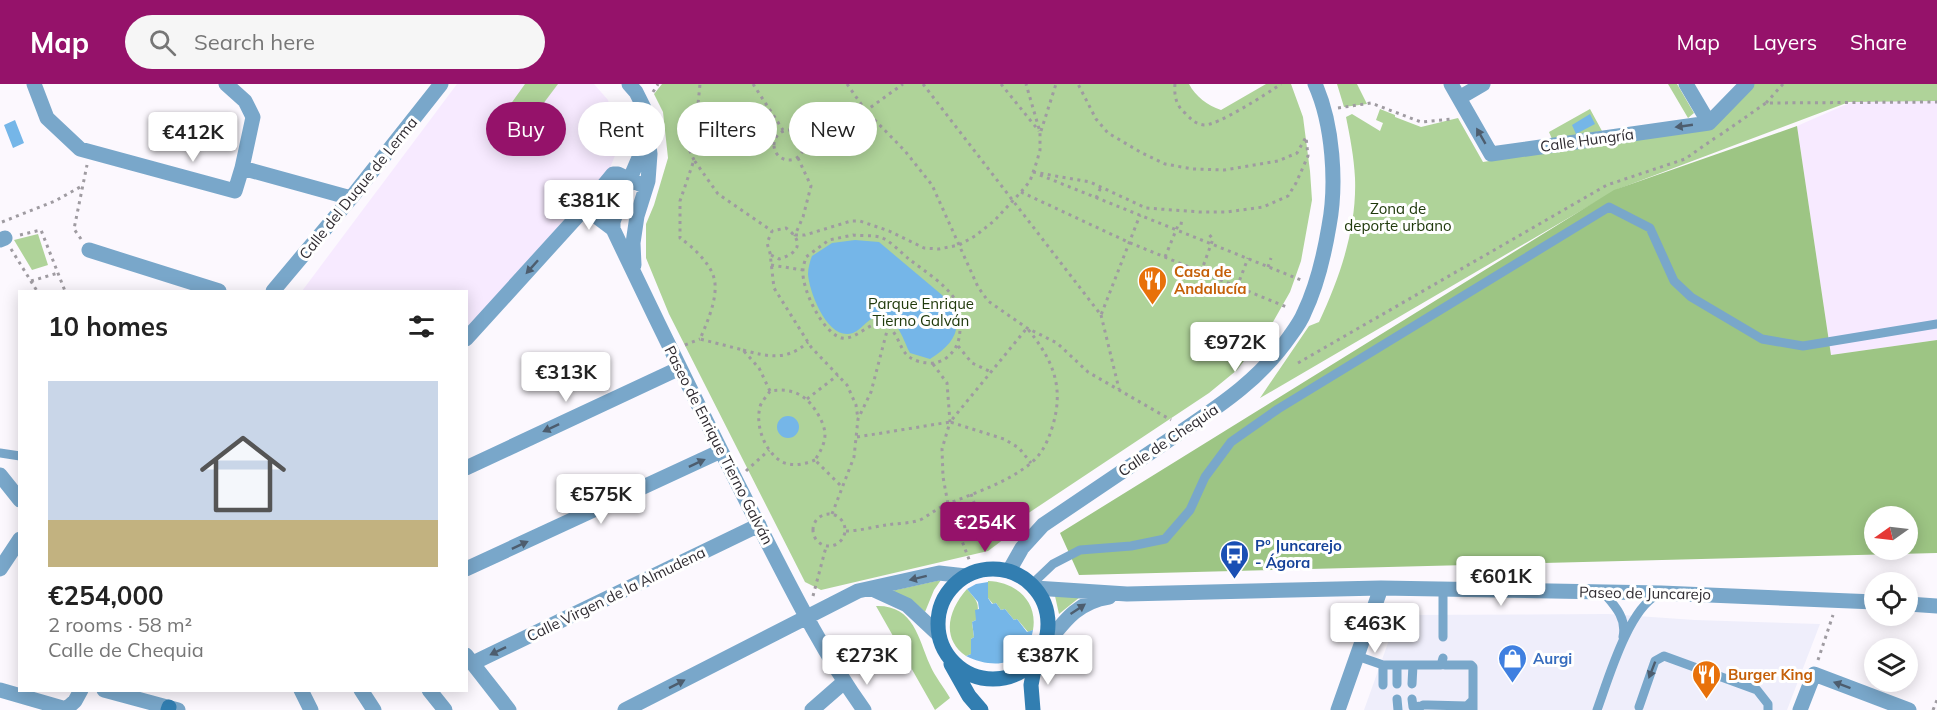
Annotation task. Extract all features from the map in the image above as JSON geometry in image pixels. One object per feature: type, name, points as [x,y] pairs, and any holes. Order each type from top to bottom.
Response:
[{"type":"street","points":[[34,84],[47,118],[80,149],[235,191],[253,117],[246,101],[225,84]]},
{"type":"street","name":"Calle del Duque de Lerma","points":[[274,290],[351,198],[441,84]]},
{"type":"street","name":"Paseo de Enrique Tierno Galván","points":[[629,84],[641,102]]},
{"type":"street","name":"Calle de Chequia","points":[[1010,571],[1022,549],[1043,525],[1220,406],[1253,380],[1278,354],[1304,314],[1323,259],[1331,215],[1334,177],[1325,110],[1315,84]]},
{"type":"street","name":"Calle Hungría","points":[[1451,84],[1491,154],[1709,123]]},
{"type":"street","points":[[1459,98],[1483,84]]},
{"type":"street","points":[[1686,84],[1709,123],[1747,84]]},
{"type":"street","name":"Paseo de Enrique Tierno Galván","points":[[640,156],[620,202],[613,229],[721,452],[807,618],[844,682],[864,710]]},
{"type":"street","name":"Paseo de Enrique Tierno Galván","points":[[634,271],[633,243],[636,216],[646,187],[650,156]]},
{"type":"street","points":[[242,168],[351,198]]},
{"type":"street","points":[[468,337],[613,174],[631,179],[646,187]]},
{"type":"street","points":[[585,208],[613,229]]},
{"type":"street","points":[[89,250],[216,290]]},
{"type":"street","points":[[468,467],[680,368]]},
{"type":"street","points":[[468,568],[721,452]]},
{"type":"street","points":[[0,475],[18,498]]},
{"type":"street","name":"Calle Virgen de la Almudena","points":[[470,659],[759,525]]},
{"type":"street","points":[[0,569],[18,542]]},
{"type":"street","points":[[625,710],[858,591],[939,573],[970,574],[991,569],[1010,571],[1022,576],[1042,598],[1048,614],[1048,632],[1031,685],[1033,710]]},
{"type":"street","points":[[970,574],[952,586],[943,601],[938,617],[938,634],[945,653],[969,696],[981,710]]},
{"type":"street","name":"Paseo de Juncarejo","points":[[1033,586],[1128,594],[1381,588],[1661,593],[1864,601]]},
{"type":"street","points":[[1338,710],[1381,588]]},
{"type":"street","points":[[872,589],[907,605],[938,634]]},
{"type":"street","name":"Paseo de Juncarejo","points":[[1040,654],[1071,613],[1094,599],[1128,594]]},
{"type":"street","points":[[1918,605],[1937,606]]},
{"type":"street","points":[[945,653],[957,667],[972,676],[989,680],[1007,678],[1023,671],[1040,654]]},
{"type":"street","points":[[470,659],[509,710]]},
{"type":"street","points":[[1800,710],[1814,674],[1909,710]]},
{"type":"street","points":[[812,710],[844,682]]},
{"type":"street","points":[[0,690],[66,709],[75,701],[80,692]]},
{"type":"street","points":[[111,692],[172,709]]},
{"type":"street","points":[[302,692],[311,710]]},
{"type":"street","points":[[362,692],[374,710]]},
{"type":"street","points":[[431,692],[445,710]]},
{"type":"lane","points":[[1033,586],[1053,564],[1080,550],[1131,546],[1165,540],[1190,510],[1205,477],[1231,442],[1288,403],[1609,207],[1650,228],[1674,281],[1691,297],[1762,339],[1803,346],[1937,324]]},
{"type":"lane","points":[[0,453],[18,456]]},
{"type":"lane","points":[[1443,589],[1443,637]]},
{"type":"lane","points":[[1597,710],[1624,631],[1621,615],[1603,592]]},
{"type":"lane","points":[[1622,642],[1646,602],[1661,593]]},
{"type":"lane","points":[[1357,656],[1383,665],[1441,665],[1443,661],[1445,665],[1471,665],[1473,667],[1473,705],[1419,708],[1413,706],[1412,699]]},
{"type":"lane","points":[[1639,707],[1655,661],[1664,656],[1757,690],[1767,704],[1768,710]]},
{"type":"lane","points":[[1383,665],[1383,685]]},
{"type":"lane","points":[[1397,665],[1397,684]]},
{"type":"lane","points":[[1412,684],[1413,665]]},
{"type":"lane","points":[[1397,699],[1398,710]]},
{"type":"path","points":[[700,84],[696,124],[688,147],[693,160],[718,194],[772,231],[786,228],[795,234],[805,235],[851,221],[860,221],[889,231],[924,249],[959,245],[975,236],[994,221],[1030,181],[1040,150],[1040,132],[1026,84]]},
{"type":"path","points":[[753,84],[783,130]]},
{"type":"path","points":[[847,84],[860,102]]},
{"type":"path","points":[[877,103],[903,84]]},
{"type":"path","points":[[923,84],[1101,315],[1119,389]]},
{"type":"path","points":[[1001,84],[1040,132]]},
{"type":"path","points":[[1040,132],[1046,120],[1056,84]]},
{"type":"path","points":[[1033,172],[1090,182],[1146,208],[1227,212],[1263,207],[1288,196],[1308,156],[1306,137],[1297,153],[1278,161],[1224,170],[1193,169],[1165,164],[1108,133],[1096,119],[1078,84]]},
{"type":"path","points":[[1175,84],[1174,94],[1180,109],[1196,123],[1206,125],[1222,120],[1281,84]]},
{"type":"path","points":[[1767,103],[1783,84]]},
{"type":"path","points":[[1325,110],[1371,103],[1421,122],[1470,116]]},
{"type":"path","points":[[877,122],[905,151],[932,185],[978,287],[988,301],[1026,328],[1057,343],[1088,372],[1185,428]]},
{"type":"path","points":[[770,253],[779,259],[790,256],[797,249],[795,234],[803,217],[811,186],[798,158],[788,160],[779,157],[775,149],[775,138],[783,130],[789,130]]},
{"type":"path","points":[[693,160],[680,201],[680,238],[690,245],[705,263],[714,279],[714,297],[700,339],[762,355],[781,356],[798,351],[808,342]]},
{"type":"path","points":[[1033,172],[1314,285]]},
{"type":"path","points":[[85,175],[74,229],[89,250]]},
{"type":"path","points":[[0,223],[55,201],[82,186]]},
{"type":"path","points":[[1096,198],[1101,188]]},
{"type":"path","points":[[1021,192],[1128,242],[1304,314]]},
{"type":"path","points":[[1101,315],[1140,215]]},
{"type":"path","points":[[1165,257],[1179,223],[1187,224]]},
{"type":"path","points":[[36,290],[2,239],[41,230],[65,290]]},
{"type":"path","points":[[772,231],[767,243],[774,288],[808,342],[847,385],[856,405],[858,419],[854,456],[832,514]]},
{"type":"path","points":[[1201,272],[1213,239],[1207,232]]},
{"type":"path","points":[[852,235],[881,237],[945,288],[957,302],[960,315],[960,335],[957,346],[945,360],[933,364],[917,362],[907,356],[888,325],[882,322],[850,337],[841,338],[829,331],[818,316],[804,283],[803,270],[806,256],[829,240],[852,235]]},
{"type":"path","points":[[1237,287],[1248,258]]},
{"type":"path","points":[[1268,267],[1271,258]]},
{"type":"path","points":[[771,265],[803,270]]},
{"type":"path","points":[[31,281],[58,273]]},
{"type":"path","points":[[858,419],[871,392],[888,325]]},
{"type":"path","points":[[950,422],[1026,328]]},
{"type":"path","points":[[846,531],[920,519],[1006,479],[1031,463],[1041,453],[1049,438],[1058,406],[1059,391],[1055,375],[1039,343],[1026,328]]},
{"type":"path","points":[[957,346],[972,363],[991,372]]},
{"type":"path","points":[[743,350],[759,368],[770,391]]},
{"type":"path","points":[[933,364],[947,383],[950,422],[942,450],[943,477],[948,504],[970,574]]},
{"type":"path","points":[[807,399],[838,375]]},
{"type":"path","points":[[780,389],[795,392],[807,399],[822,421],[825,434],[822,447],[815,460],[804,465],[782,462],[769,450],[760,431],[760,406],[770,391],[780,389]]},
{"type":"path","points":[[856,438],[950,422],[1004,439],[1020,448],[1031,463]]},
{"type":"path","points":[[736,481],[769,450]]},
{"type":"path","points":[[815,460],[842,487]]},
{"type":"path","points":[[971,494],[980,519]]},
{"type":"path","points":[[832,514],[837,515],[844,522],[846,531],[837,545],[826,547],[817,542],[813,527],[822,515],[832,514]]},
{"type":"path","points":[[807,618],[826,547]]},
{"type":"path","points":[[1814,674],[1839,599]]},
{"type":"path","points":[[1933,710],[1937,700]]},
{"type":"shaded area","points":[[457,84],[594,84],[609,102],[578,102],[578,156],[615,156],[610,168],[468,328],[468,290],[303,290]]},
{"type":"shaded area","points":[[1937,100],[1937,340],[1831,355],[1797,126],[1854,101]]},
{"type":"shaded area","points":[[1608,614],[1695,620],[1820,624],[1787,710],[1364,710],[1398,615]]},
{"type":"green space","points":[[525,84],[558,84],[544,102],[512,102]]},
{"type":"green space","name":"Parque Enrique Tierno Galván","points":[[662,84],[1189,84],[1202,100],[1221,110],[1266,84],[1291,84],[1303,117],[1312,200],[1301,261],[1290,292],[1269,329],[1237,370],[1209,393],[1024,516],[1008,536],[988,551],[821,590],[805,582],[669,314],[646,258],[646,224],[668,158],[665,102],[658,102],[654,94]]},
{"type":"green space","points":[[1337,84],[1357,84],[1367,104],[1344,107]]},
{"type":"green space","points":[[1668,84],[1677,84],[1694,113],[1688,118]]},
{"type":"green space","name":"Zona de deporte urbano","points":[[1753,84],[1937,84],[1937,101],[1849,102],[1618,189],[1260,398],[1309,326],[1319,322],[1346,252],[1353,215],[1355,178],[1346,117],[1352,114],[1380,131],[1383,123],[1376,120],[1380,109],[1421,127],[1458,118],[1483,162],[1696,129]]},
{"type":"green space","points":[[1590,109],[1602,131],[1552,139],[1549,132]]},
{"type":"green space","points":[[1797,126],[1831,355],[1937,340],[1937,553],[1918,553],[1918,506],[1864,506],[1864,555],[1079,575],[1060,533],[1614,190]]},
{"type":"green space","points":[[38,234],[48,265],[32,270],[14,240]]},
{"type":"green space","points":[[941,580],[925,612],[913,601],[891,591]]},
{"type":"green space","points":[[988,581],[1008,585],[1023,595],[1032,610],[1033,630],[1028,632],[1005,609],[1001,610],[996,603],[993,604],[988,598]]},
{"type":"green space","points":[[967,589],[976,600],[978,610],[976,620],[972,622],[974,637],[971,639],[971,654],[966,656],[953,641],[950,623],[956,605]]},
{"type":"green space","points":[[1055,596],[1080,597],[1059,614]]},
{"type":"green space","points":[[876,606],[899,611],[913,625],[932,669],[950,698],[935,710]]},
{"type":"water","points":[[1590,114],[1595,124],[1576,134],[1572,125]]},
{"type":"water","points":[[15,120],[24,143],[13,148],[4,125]]},
{"type":"water","points":[[855,240],[879,242],[942,295],[950,305],[956,322],[956,330],[947,345],[930,359],[910,353],[897,326],[889,319],[874,318],[857,331],[844,334],[828,323],[822,314],[809,282],[808,272],[812,256],[832,243]]},
{"type":"water","points":[[788,416],[796,419],[799,427],[796,435],[788,438],[780,435],[777,427],[780,419]]},
{"type":"water","points":[[988,582],[988,598],[992,604],[996,603],[1001,610],[1005,609],[1027,632],[1033,630],[1030,642],[1024,651],[1017,658],[1008,662],[987,663],[966,656],[971,654],[971,639],[974,637],[972,622],[976,620],[975,610],[979,609],[978,602],[967,589],[976,584]]},
{"type":"place","name":"Casa de Andalucía","points":[[1153,306]]},
{"type":"place","name":"Pº Juncarejo - Ágora","points":[[1234,580]]},
{"type":"place","name":"Aurgi","points":[[1512,684]]},
{"type":"place","name":"Burger King","points":[[1707,700]]}]
